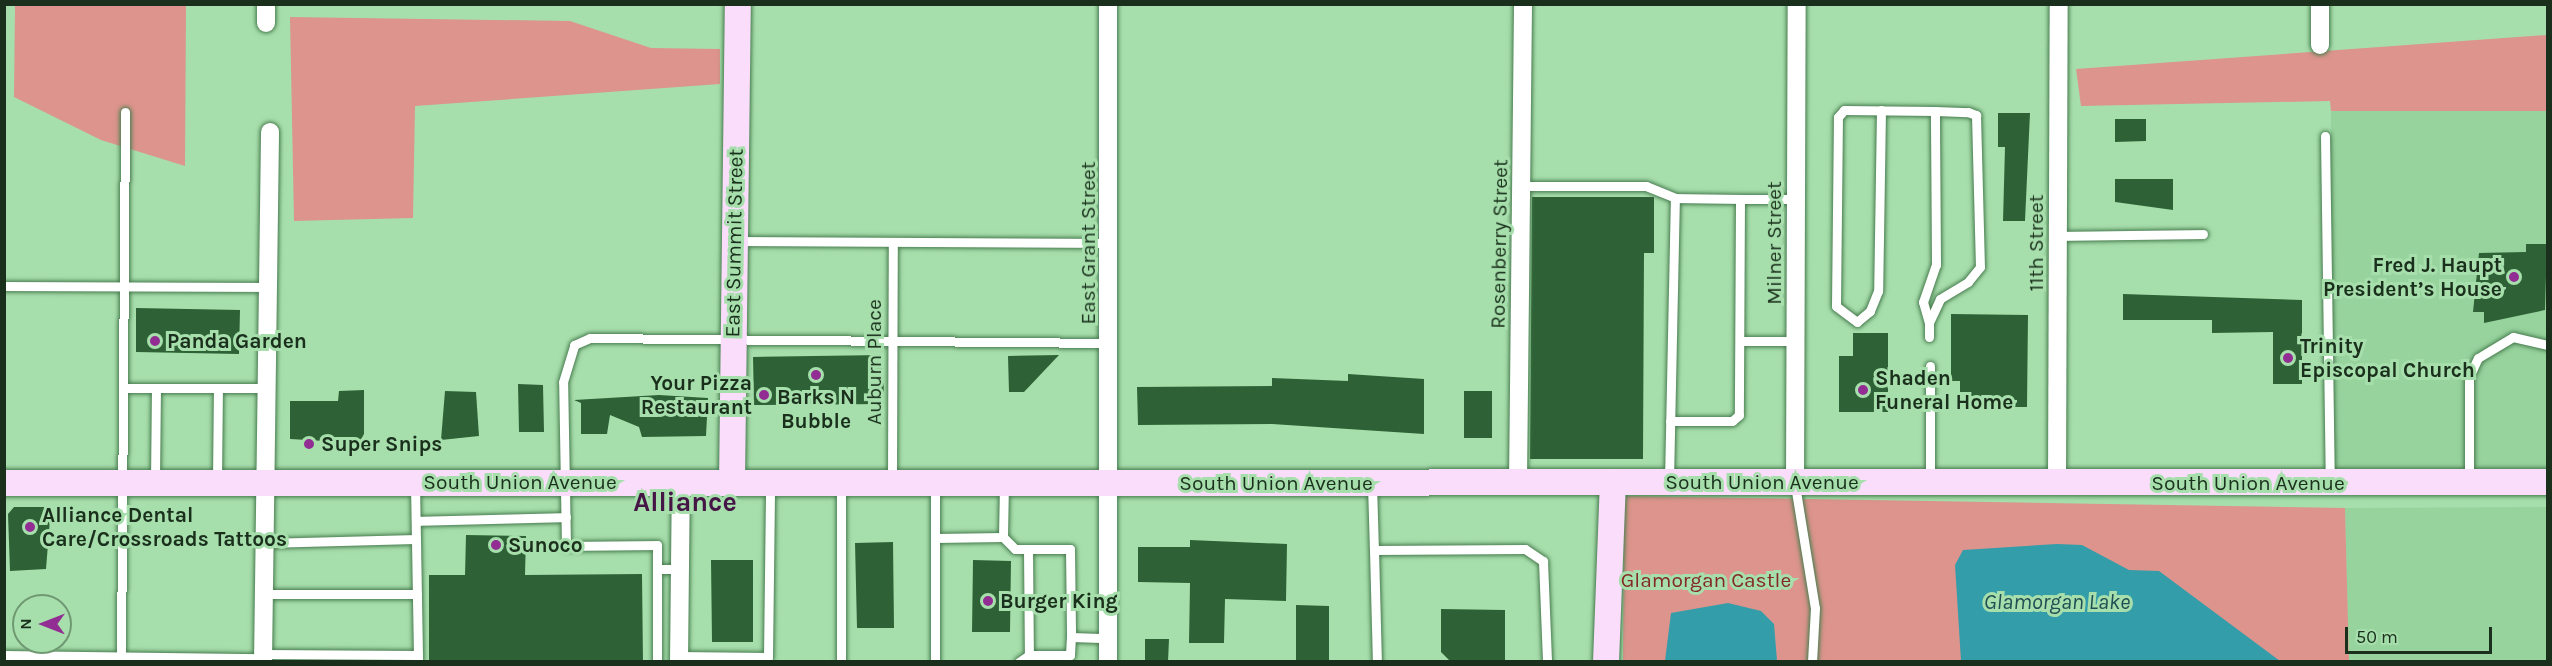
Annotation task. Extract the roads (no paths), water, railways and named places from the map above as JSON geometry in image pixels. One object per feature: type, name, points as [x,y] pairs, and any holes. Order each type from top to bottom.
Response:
[{"type":"main road","name":"East Summit Street","points":[[732,482],[738,4]]},
{"type":"main road","name":"South Union Avenue","points":[[4,483],[2547,482]]},
{"type":"main road","points":[[1606,662],[1613,483]]},
{"type":"street","points":[[266,4],[266,23]]},
{"type":"street","name":"East Grant Street","points":[[1108,4],[1110,243],[1108,662]]},
{"type":"street","name":"Rosenberry Street","points":[[1518,483],[1523,4]]},
{"type":"street","name":"Milner Street","points":[[1795,482],[1797,4]]},
{"type":"street","name":"11th Street","points":[[2057,483],[2058,4]]},
{"type":"street","points":[[2320,4],[2320,45]]},
{"type":"street","points":[[263,658],[270,132]]},
{"type":"street","points":[[679,659],[681,482]]},
{"type":"lane","points":[[1881,110],[1878,291],[1870,311],[1857,322],[1836,306],[1838,117],[1844,110],[1881,110],[1968,112],[1980,123],[1980,267],[1968,282],[1940,299],[1929,323]]},
{"type":"lane","points":[[1929,337],[1929,323],[1923,302],[1936,265],[1935,111]]},
{"type":"lane","points":[[121,658],[125,112]]},
{"type":"lane","points":[[2325,135],[2330,482]]},
{"type":"lane","points":[[1522,186],[1646,186],[1675,198],[1797,199]]},
{"type":"lane","points":[[1669,482],[1675,198]]},
{"type":"lane","points":[[1670,421],[1732,421],[1740,415],[1740,199]]},
{"type":"lane","points":[[2058,236],[2203,234]]},
{"type":"lane","points":[[735,241],[1110,243]]},
{"type":"lane","name":"Auburn Place","points":[[892,482],[893,242]]},
{"type":"lane","points":[[4,286],[268,287]]},
{"type":"lane","points":[[2469,482],[2469,377],[2478,358],[2513,337],[2547,345]]},
{"type":"lane","points":[[657,662],[657,545],[566,546],[563,382],[573,345],[590,338],[892,344],[1110,343]]},
{"type":"lane","points":[[1740,341],[1796,341]]},
{"type":"lane","points":[[1930,366],[1930,482]]},
{"type":"lane","points":[[123,388],[266,388]]},
{"type":"lane","points":[[155,482],[156,388]]},
{"type":"lane","points":[[217,482],[218,388]]},
{"type":"lane","points":[[4,655],[121,658],[418,658],[415,482]]},
{"type":"lane","points":[[679,659],[768,657],[770,482]]},
{"type":"lane","points":[[841,482],[841,662]]},
{"type":"lane","points":[[934,482],[935,662]]},
{"type":"lane","points":[[1003,537],[1004,482]]},
{"type":"lane","points":[[1795,482],[1815,609],[1812,662]]},
{"type":"lane","points":[[1372,483],[1377,662]]},
{"type":"lane","points":[[416,520],[566,517]]},
{"type":"lane","points":[[934,538],[1003,537],[1015,549],[1070,549],[1070,655],[1029,655],[1019,662]]},
{"type":"lane","points":[[264,543],[416,539]]},
{"type":"lane","points":[[1028,549],[1029,655]]},
{"type":"lane","points":[[1374,550],[1525,549],[1543,561],[1547,662]]},
{"type":"lane","points":[[657,569],[680,569]]},
{"type":"lane","points":[[263,594],[417,594]]},
{"type":"lane","points":[[1071,637],[1108,638]]},
{"type":"water","name":"Glamorgan Lake","points":[[2057,544],[2082,545],[2129,570],[2159,571],[2280,661],[1961,661],[1955,565],[1963,550]]},
{"type":"water","points":[[1728,603],[1761,611],[1774,624],[1777,661],[1665,661],[1671,613]]},
{"type":"place","name":"Fred J. Haupt President’s House","points":[[2514,277]]},
{"type":"place","name":"Panda Garden","points":[[155,341]]},
{"type":"place","name":"Trinity Episcopal Church","points":[[2288,358]]},
{"type":"place","name":"Barks N Bubble","points":[[816,375]]},
{"type":"place","name":"Shaden Funeral Home","points":[[1863,390]]},
{"type":"place","name":"Your Pizza Restaurant","points":[[764,395]]},
{"type":"place","name":"Super Snips","points":[[309,444]]},
{"type":"place","name":"Alliance Dental Care/Crossroads Tattoos","points":[[30,527]]},
{"type":"place","name":"Sunoco","points":[[496,545]]},
{"type":"place","name":"Burger King","points":[[988,601]]},
{"type":"district","name":"Alliance","points":[[685,503]]},
{"type":"park label","name":"Glamorgan Castle","points":[[1706,580]]}]
